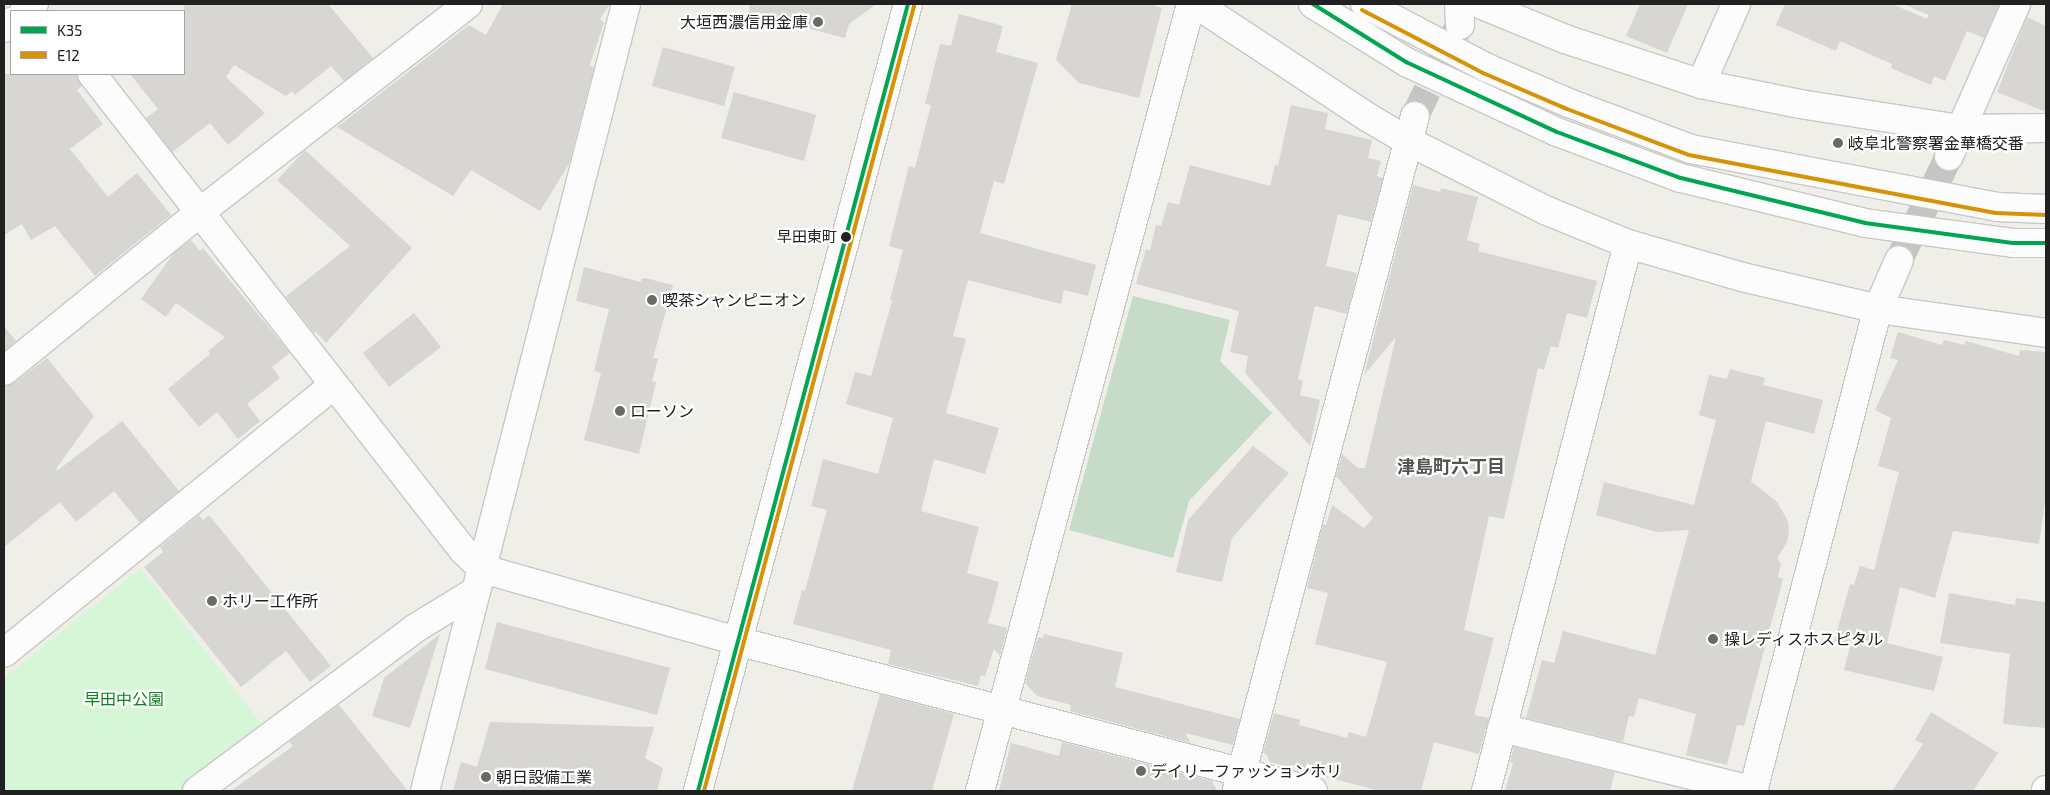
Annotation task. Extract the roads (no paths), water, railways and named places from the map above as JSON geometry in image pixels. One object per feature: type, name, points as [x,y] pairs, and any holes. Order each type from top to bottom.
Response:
[{"type":"street","points":[[4,371],[200,212],[468,4]]},
{"type":"street","points":[[425,791],[626,4]]},
{"type":"street","points":[[698,791],[908,4]]},
{"type":"street","points":[[980,791],[1191,4]]},
{"type":"street","points":[[1196,4],[1369,118],[1412,128],[1545,210],[1628,244],[1742,277],[1878,309],[2046,333]]},
{"type":"street","points":[[1313,4],[1406,62],[1557,132],[1681,178],[1864,223],[2013,243],[2046,244]]},
{"type":"street","points":[[1365,4],[1485,66],[1569,102],[1691,149],[1997,207],[2046,209]]},
{"type":"street","points":[[1480,4],[1565,39],[1700,84],[1800,104],[1960,129],[2046,128]]},
{"type":"street","points":[[1700,84],[1736,4]]},
{"type":"street","points":[[1949,156],[2016,4]]},
{"type":"street","points":[[93,75],[463,550],[479,580],[737,641],[1001,712],[1239,782],[1313,791]]},
{"type":"street","points":[[1239,782],[1412,128]]},
{"type":"street","points":[[1486,791],[1628,244]]},
{"type":"street","points":[[1502,728],[1753,791],[1878,309],[1899,260]]},
{"type":"street","points":[[4,653],[334,385]]},
{"type":"street","points":[[197,791],[479,580]]},
{"type":"tunnel","points":[[1415,116],[1458,28]]},
{"type":"tunnel","points":[[1899,260],[1949,156]]},
{"type":"place","name":"大垣西濃信用金庫","points":[[818,22]]},
{"type":"place","name":"岐阜北警察署金華橋交番","points":[[1838,143]]},
{"type":"place","name":"早田東町","points":[[846,237]]},
{"type":"place","name":"喫茶シャンピニオン","points":[[652,300]]},
{"type":"place","name":"ローソン","points":[[620,411]]},
{"type":"place","name":"ホリー工作所","points":[[212,601]]},
{"type":"place","name":"操レディスホスピタル","points":[[1713,639]]},
{"type":"place","name":"デイリーファッションホリ","points":[[1141,771]]},
{"type":"place","name":"朝日設備工業","points":[[486,777]]},
{"type":"district","name":"津島町六丁目","points":[[1451,466]]},
{"type":"park label","name":"早田中公園","points":[[124,699]]}]
